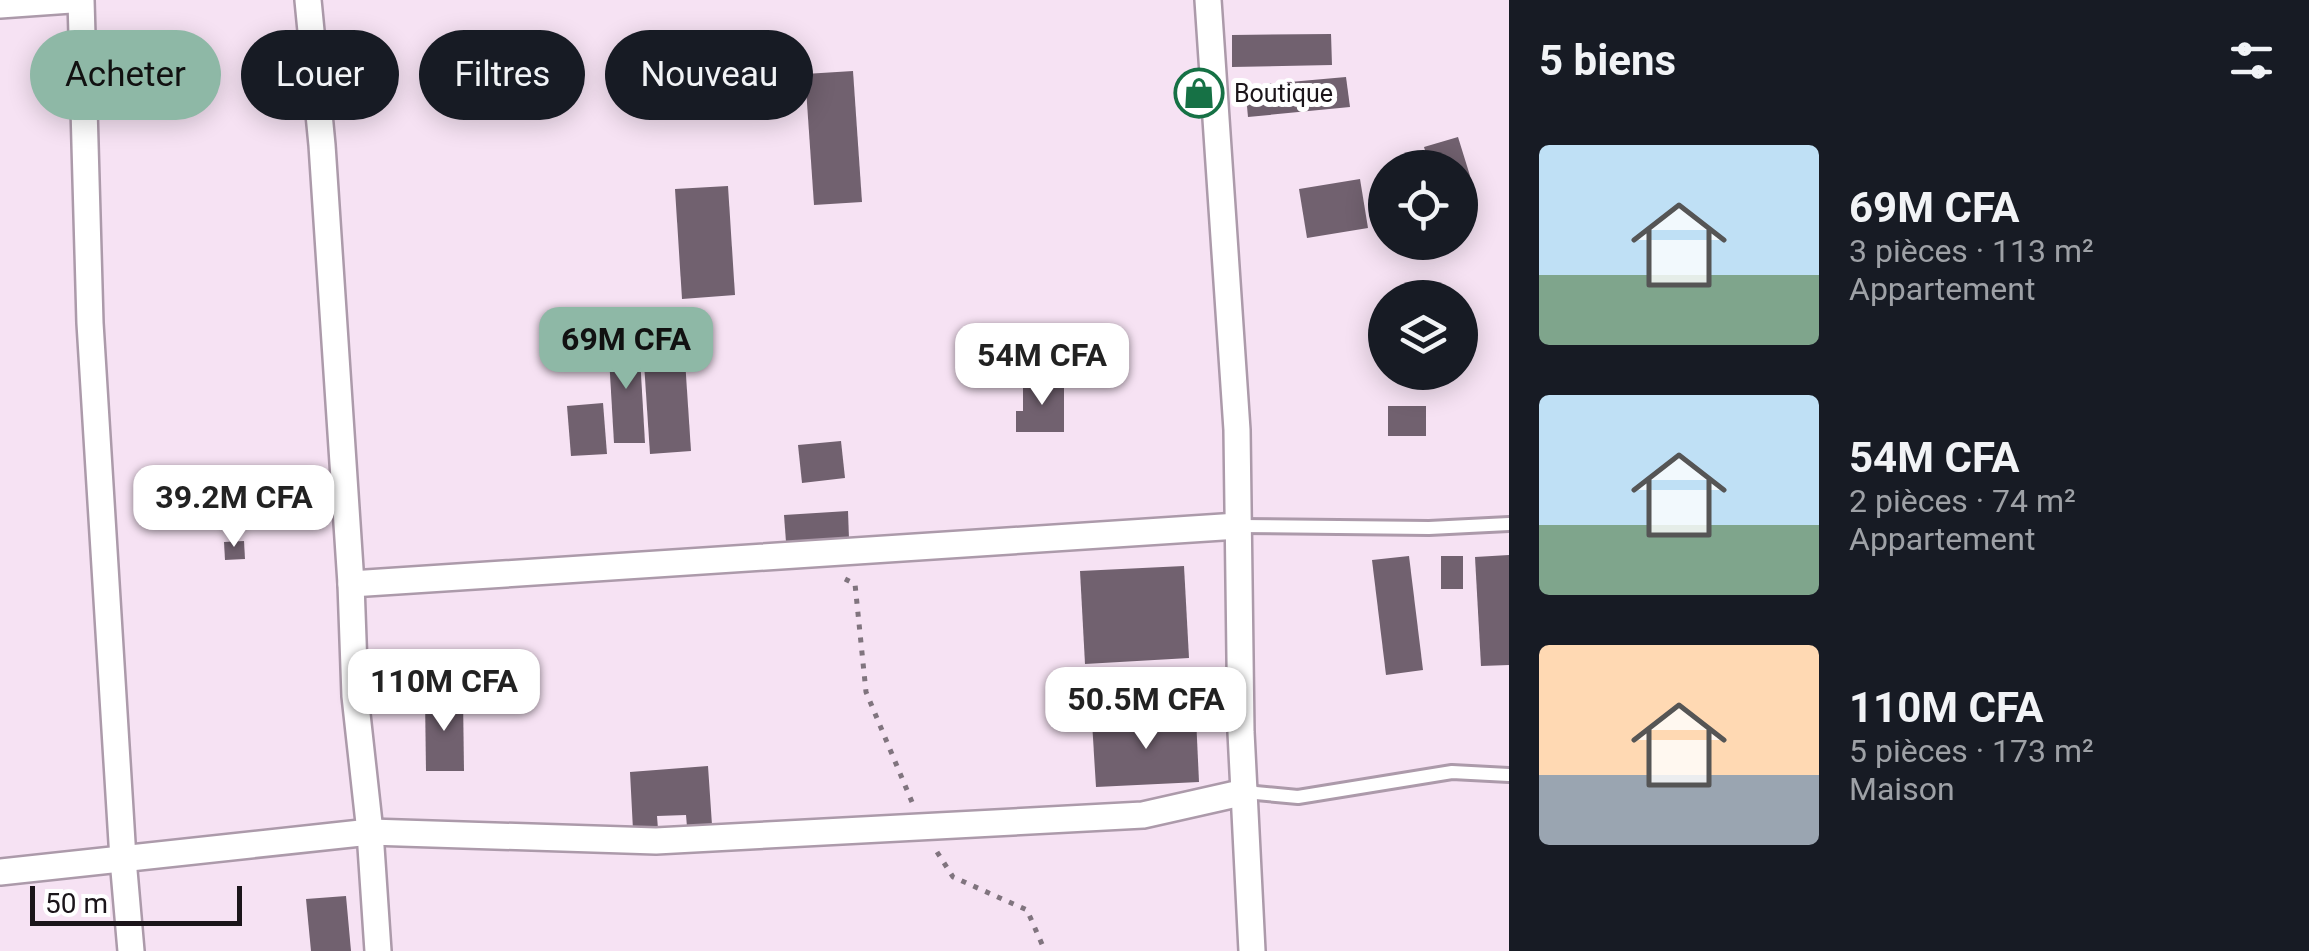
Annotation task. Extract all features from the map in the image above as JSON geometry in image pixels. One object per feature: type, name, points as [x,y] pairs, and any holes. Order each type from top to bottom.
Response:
[{"type":"street","points":[[0,5],[71,0]]},
{"type":"street","points":[[81,0],[90,323],[130,951]]},
{"type":"street","points":[[308,0],[322,146],[355,696],[378,951]]},
{"type":"street","points":[[1208,0],[1237,430],[1244,792],[1252,951]]},
{"type":"street","points":[[351,584],[1238,526]]},
{"type":"street","points":[[0,872],[370,832],[656,842],[1143,815],[1244,792]]},
{"type":"lane","points":[[1238,526],[1429,528],[1509,524]]},
{"type":"lane","points":[[1244,792],[1298,797],[1452,772],[1509,775]]},
{"type":"path","points":[[841,576],[855,584],[866,692],[922,827],[953,877],[1027,910],[1045,951]]},
{"type":"building","points":[[1331,34],[1332,65],[1232,67],[1232,35]]},
{"type":"building","points":[[853,71],[862,202],[814,205],[808,120],[813,120],[813,74]]},
{"type":"building","points":[[1346,77],[1350,107],[1248,117],[1245,86]]},
{"type":"building","points":[[1458,137],[1462,150],[1425,150],[1424,147]]},
{"type":"building","points":[[1360,179],[1368,228],[1307,238],[1299,189]]},
{"type":"building","points":[[728,186],[735,295],[682,299],[675,189]]},
{"type":"building","points":[[608,340],[639,340],[645,443],[614,443]]},
{"type":"building","points":[[684,345],[691,451],[650,454],[643,348]]},
{"type":"building","points":[[1023,382],[1064,382],[1064,432],[1016,432],[1016,411],[1023,411]]},
{"type":"building","points":[[603,403],[607,454],[571,456],[567,406]]},
{"type":"building","points":[[1388,406],[1426,406],[1426,436],[1388,436]]},
{"type":"building","points":[[841,441],[845,478],[802,483],[798,445]]},
{"type":"building","points":[[848,511],[849,539],[786,542],[784,515]]},
{"type":"building","points":[[244,541],[245,559],[225,560],[224,542]]},
{"type":"building","points":[[1509,555],[1509,665],[1481,666],[1475,557]]},
{"type":"building","points":[[1409,556],[1423,670],[1386,675],[1372,560]]},
{"type":"building","points":[[1441,556],[1463,556],[1463,589],[1441,589]]},
{"type":"building","points":[[1184,566],[1189,658],[1085,664],[1080,571]]},
{"type":"building","points":[[425,697],[463,697],[464,771],[426,771]]},
{"type":"building","points":[[1196,717],[1199,782],[1096,787],[1092,722]]},
{"type":"building","points":[[708,766],[712,825],[687,827],[686,815],[657,816],[658,829],[633,830],[630,772]]},
{"type":"building","points":[[346,896],[351,951],[311,951],[306,899]]},
{"type":"place","name":"Boutique","points":[[1199,93]]}]
